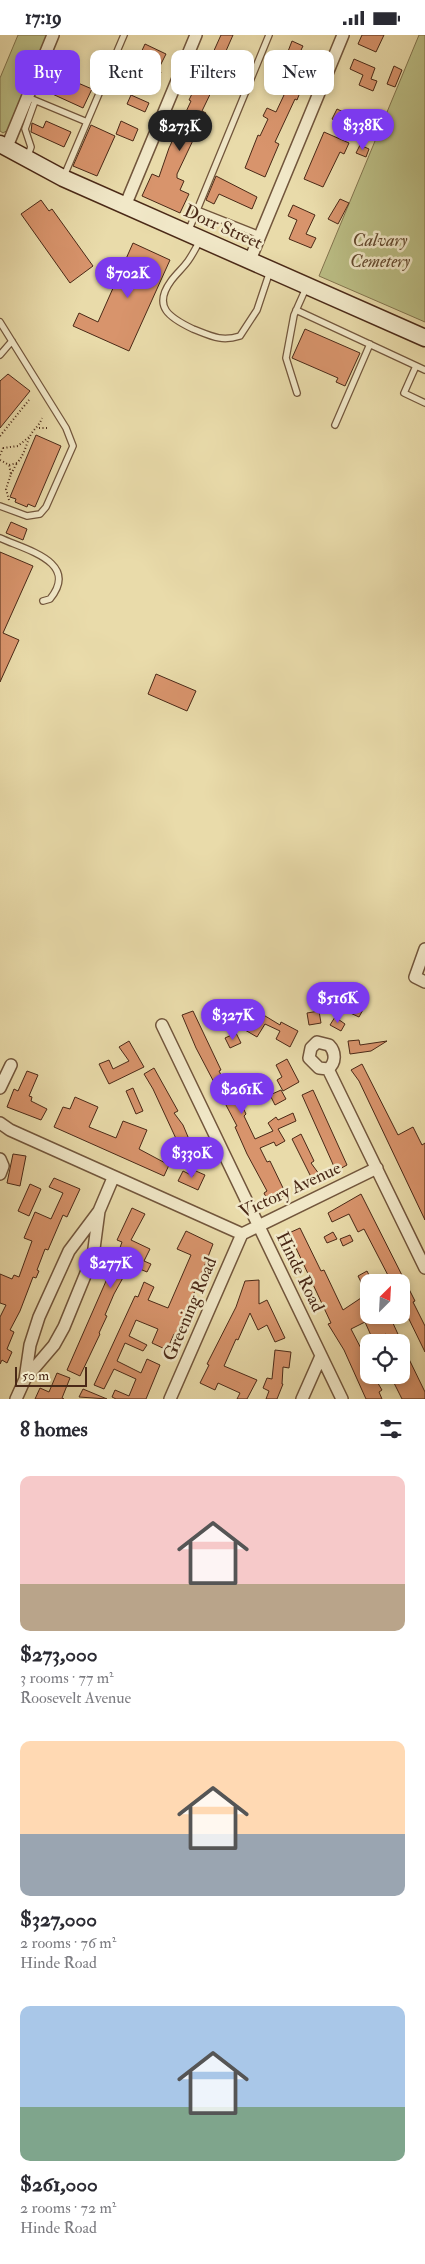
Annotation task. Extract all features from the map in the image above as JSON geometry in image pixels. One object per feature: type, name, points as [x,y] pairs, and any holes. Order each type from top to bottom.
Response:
[{"type":"main road","name":"Dorr Street","points":[[2,147],[63,178],[125,206],[425,338]]},
{"type":"street","points":[[2,147],[31,99],[53,35]]},
{"type":"street","points":[[125,206],[196,35]]},
{"type":"street","points":[[250,260],[343,35]]},
{"type":"street","points":[[420,979],[425,949]]},
{"type":"street","name":"Hinde Road","points":[[162,1025],[342,1399]]},
{"type":"street","points":[[0,1088],[11,1065]]},
{"type":"street","points":[[328,1069],[425,1269]]},
{"type":"street","name":"Victory Avenue","points":[[0,1123],[10,1130],[113,1178],[242,1234],[376,1168]]},
{"type":"street","points":[[0,1159],[3,1166],[0,1175]]},
{"type":"street","points":[[16,1399],[25,1379],[30,1345],[39,1317],[69,1251],[99,1211],[113,1178]]},
{"type":"street","points":[[25,1379],[54,1345],[64,1327],[93,1256],[99,1211]]},
{"type":"street","name":"Greening Road","points":[[170,1399],[242,1234]]},
{"type":"street","points":[[302,1399],[321,1356]]},
{"type":"lane","points":[[63,178],[124,35]]},
{"type":"lane","points":[[269,35],[197,210],[188,262],[170,282],[164,294],[163,307],[170,317],[191,328],[227,340],[240,336],[257,310],[271,270]]},
{"type":"lane","points":[[27,160],[31,147],[25,129],[31,99],[87,122]]},
{"type":"lane","points":[[197,210],[260,235]]},
{"type":"lane","points":[[296,393],[286,357],[296,310],[307,286]]},
{"type":"lane","points":[[296,310],[425,370]]},
{"type":"lane","points":[[0,322],[66,428],[73,446],[46,507],[40,514],[27,515],[0,506]]},
{"type":"lane","points":[[0,355],[12,341]]},
{"type":"lane","points":[[335,425],[370,344]]},
{"type":"lane","points":[[416,366],[404,393],[425,403]]},
{"type":"lane","points":[[0,538],[39,555],[55,566],[59,574],[59,583],[50,599],[43,601]]},
{"type":"path","points":[[0,436],[28,400]]},
{"type":"path","points":[[3,448],[21,444],[39,428],[42,418]]},
{"type":"path","points":[[39,428],[48,428]]},
{"type":"path","points":[[10,503],[6,489],[11,474],[25,451],[31,435]]},
{"type":"path","points":[[21,444],[25,451]]},
{"type":"path","points":[[0,445],[3,448]]},
{"type":"path","points":[[0,455],[3,448]]},
{"type":"path","points":[[0,460],[9,465],[17,463]]},
{"type":"path","points":[[9,465],[11,474]]},
{"type":"green space","points":[[18,35],[50,35],[43,50],[15,50],[15,95],[23,95],[8,130],[3,133],[0,131],[0,78]]},
{"type":"green space","name":"Calvary Cemetery","points":[[419,35],[425,35],[425,322],[319,276]]},
{"type":"building","points":[[221,35],[233,35],[226,50],[214,50]]},
{"type":"building","points":[[362,35],[384,35],[376,52],[358,44]]},
{"type":"building","points":[[292,41],[303,46],[301,50],[289,50]]},
{"type":"building","points":[[145,44],[158,50],[142,50]]},
{"type":"building","points":[[161,52],[166,54],[161,64]]},
{"type":"building","points":[[354,59],[375,68],[371,79],[377,81],[373,91],[359,85],[363,75],[350,69]]},
{"type":"building","points":[[394,66],[402,70],[395,87],[387,84]]},
{"type":"building","points":[[80,84],[90,88],[90,93],[83,108],[55,95],[80,95]]},
{"type":"building","points":[[131,95],[149,103],[145,112],[127,104]]},
{"type":"building","points":[[191,95],[210,95],[202,111],[206,113],[177,174],[177,178],[184,181],[180,190],[189,194],[180,213],[142,196],[152,174],[159,177],[169,148],[191,101],[189,100]]},
{"type":"building","points":[[284,95],[299,95],[297,100],[295,99],[275,142],[279,144],[265,177],[245,168],[258,135],[260,136],[268,119],[263,116],[267,108],[276,112]]},
{"type":"building","points":[[337,109],[352,116],[347,126],[332,119]]},
{"type":"building","points":[[46,121],[71,132],[64,147],[31,132],[32,123],[43,128]]},
{"type":"building","points":[[121,121],[138,129],[133,141],[116,134]]},
{"type":"building","points":[[91,125],[115,136],[97,176],[73,166]]},
{"type":"building","points":[[324,132],[349,143],[344,154],[340,152],[323,187],[304,179]]},
{"type":"building","points":[[360,145],[369,149],[366,157],[356,153]]},
{"type":"building","points":[[216,176],[257,197],[252,209],[219,194],[214,204],[206,200]]},
{"type":"building","points":[[340,199],[349,203],[338,224],[328,219]]},
{"type":"building","points":[[41,200],[49,211],[52,209],[93,266],[70,283],[21,214]]},
{"type":"building","points":[[293,205],[315,215],[306,234],[316,238],[311,248],[289,239],[297,220],[288,216]]},
{"type":"building","points":[[133,243],[170,260],[129,351],[73,326],[79,313],[98,322]]},
{"type":"building","points":[[305,329],[360,353],[345,386],[336,382],[338,378],[292,358]]},
{"type":"building","points":[[8,374],[30,391],[0,428],[0,381]]},
{"type":"building","points":[[36,435],[61,446],[35,507],[28,504],[27,507],[15,502],[16,499],[10,497]]},
{"type":"building","points":[[11,522],[27,529],[23,540],[6,533]]},
{"type":"building","points":[[0,552],[33,566],[3,633],[19,640],[0,682]]},
{"type":"building","points":[[156,674],[196,691],[187,711],[148,694]]},
{"type":"building","points":[[354,1000],[365,1006],[359,1017],[348,1012]]},
{"type":"building","points":[[224,1004],[227,1012],[215,1016],[212,1008]]},
{"type":"building","points":[[193,1011],[229,1091],[234,1089],[255,1139],[273,1131],[268,1123],[276,1117],[278,1120],[293,1113],[296,1121],[278,1129],[285,1141],[276,1146],[274,1142],[260,1148],[267,1162],[270,1161],[284,1190],[282,1192],[284,1196],[269,1204],[264,1193],[267,1191],[247,1154],[235,1127],[237,1126],[196,1048],[182,1015]]},
{"type":"building","points":[[257,1011],[280,1025],[281,1022],[298,1031],[290,1047],[276,1039],[280,1031],[265,1024],[257,1037],[245,1030]]},
{"type":"building","points":[[319,1011],[321,1023],[309,1025],[307,1013]]},
{"type":"building","points":[[335,1017],[345,1024],[341,1031],[330,1025]]},
{"type":"building","points":[[236,1033],[241,1043],[230,1048],[225,1038]]},
{"type":"building","points":[[359,1040],[360,1045],[387,1041],[371,1051],[350,1054],[348,1041]]},
{"type":"building","points":[[129,1041],[144,1067],[109,1084],[99,1064],[109,1060],[113,1069],[129,1061],[119,1047]]},
{"type":"building","points":[[287,1059],[299,1082],[283,1091],[277,1080],[282,1077],[276,1065]]},
{"type":"building","points":[[362,1064],[398,1135],[413,1127],[422,1145],[425,1143],[425,1220],[359,1081],[351,1070]]},
{"type":"building","points":[[154,1068],[178,1111],[174,1113],[183,1125],[191,1144],[189,1145],[193,1154],[185,1158],[153,1089],[144,1074]]},
{"type":"building","points":[[27,1071],[38,1075],[29,1096],[32,1097],[31,1101],[47,1109],[41,1120],[7,1107],[14,1089],[18,1091]]},
{"type":"building","points":[[133,1088],[143,1111],[136,1114],[126,1091]]},
{"type":"building","points":[[281,1090],[286,1099],[275,1105],[270,1095]]},
{"type":"building","points":[[313,1090],[347,1165],[336,1171],[302,1095]]},
{"type":"building","points":[[75,1097],[98,1107],[89,1127],[116,1138],[123,1121],[147,1130],[139,1149],[169,1165],[164,1176],[54,1127],[63,1107],[70,1109]]},
{"type":"building","points":[[301,1134],[314,1161],[311,1163],[319,1174],[312,1179],[292,1139]]},
{"type":"building","points":[[13,1154],[26,1156],[20,1186],[7,1183]]},
{"type":"building","points":[[189,1168],[205,1175],[198,1190],[178,1181],[183,1171],[193,1176]]},
{"type":"building","points":[[54,1178],[80,1189],[67,1217],[63,1215],[48,1250],[45,1249],[36,1278],[33,1277],[20,1311],[10,1330],[14,1332],[7,1349],[12,1352],[7,1363],[2,1360],[0,1364],[0,1317],[6,1305],[0,1303],[0,1274],[12,1279],[14,1275],[19,1277],[32,1241],[24,1238],[35,1212],[51,1219],[63,1193],[49,1187]]},
{"type":"building","points":[[30,1184],[41,1189],[29,1216],[18,1211]]},
{"type":"building","points":[[361,1194],[401,1274],[387,1274],[364,1229],[358,1232],[349,1214],[332,1222],[328,1213]]},
{"type":"building","points":[[132,1208],[145,1214],[131,1240],[150,1249],[144,1261],[151,1264],[147,1272],[130,1265],[114,1294],[105,1315],[107,1316],[100,1334],[80,1376],[67,1370],[117,1256],[122,1242],[117,1240]]},
{"type":"building","points":[[300,1228],[321,1271],[324,1270],[343,1310],[360,1299],[361,1324],[351,1329],[360,1346],[360,1384],[378,1384],[382,1390],[379,1392],[382,1399],[366,1399],[344,1350],[328,1324],[331,1323],[289,1233]]},
{"type":"building","points":[[186,1231],[213,1244],[182,1324],[177,1335],[174,1334],[167,1350],[152,1343],[158,1329],[136,1320],[129,1336],[147,1345],[143,1351],[125,1343],[117,1361],[141,1373],[147,1359],[160,1365],[146,1399],[116,1399],[112,1397],[115,1390],[129,1396],[136,1379],[114,1369],[104,1389],[94,1385],[135,1296],[138,1297],[144,1282],[154,1287],[148,1300],[168,1308],[191,1255],[177,1249]]},
{"type":"building","points":[[333,1232],[337,1239],[327,1243],[324,1237]]},
{"type":"building","points":[[350,1235],[353,1241],[343,1246],[340,1239]]},
{"type":"building","points":[[259,1280],[259,1304],[267,1300],[285,1338],[275,1342],[267,1325],[258,1330],[250,1313],[224,1366],[257,1380],[247,1399],[237,1399],[240,1393],[218,1383],[215,1390],[200,1383],[209,1365],[207,1364],[236,1307],[245,1281]]},
{"type":"building","points":[[410,1291],[415,1301],[413,1302],[425,1326],[425,1352],[410,1321]]},
{"type":"building","points":[[366,1324],[393,1324],[398,1334],[386,1334],[370,1334]]},
{"type":"building","points":[[275,1350],[291,1352],[289,1368],[283,1367],[283,1384],[277,1399],[266,1399],[269,1391],[263,1388],[267,1378],[272,1379]]},
{"type":"building","points":[[410,1361],[425,1392],[425,1399],[402,1399],[394,1384],[410,1384]]},
{"type":"building","points":[[57,1373],[70,1378],[62,1398],[64,1399],[35,1399],[40,1388],[49,1392]]},
{"type":"building","points":[[83,1389],[107,1399],[79,1397]]}]
